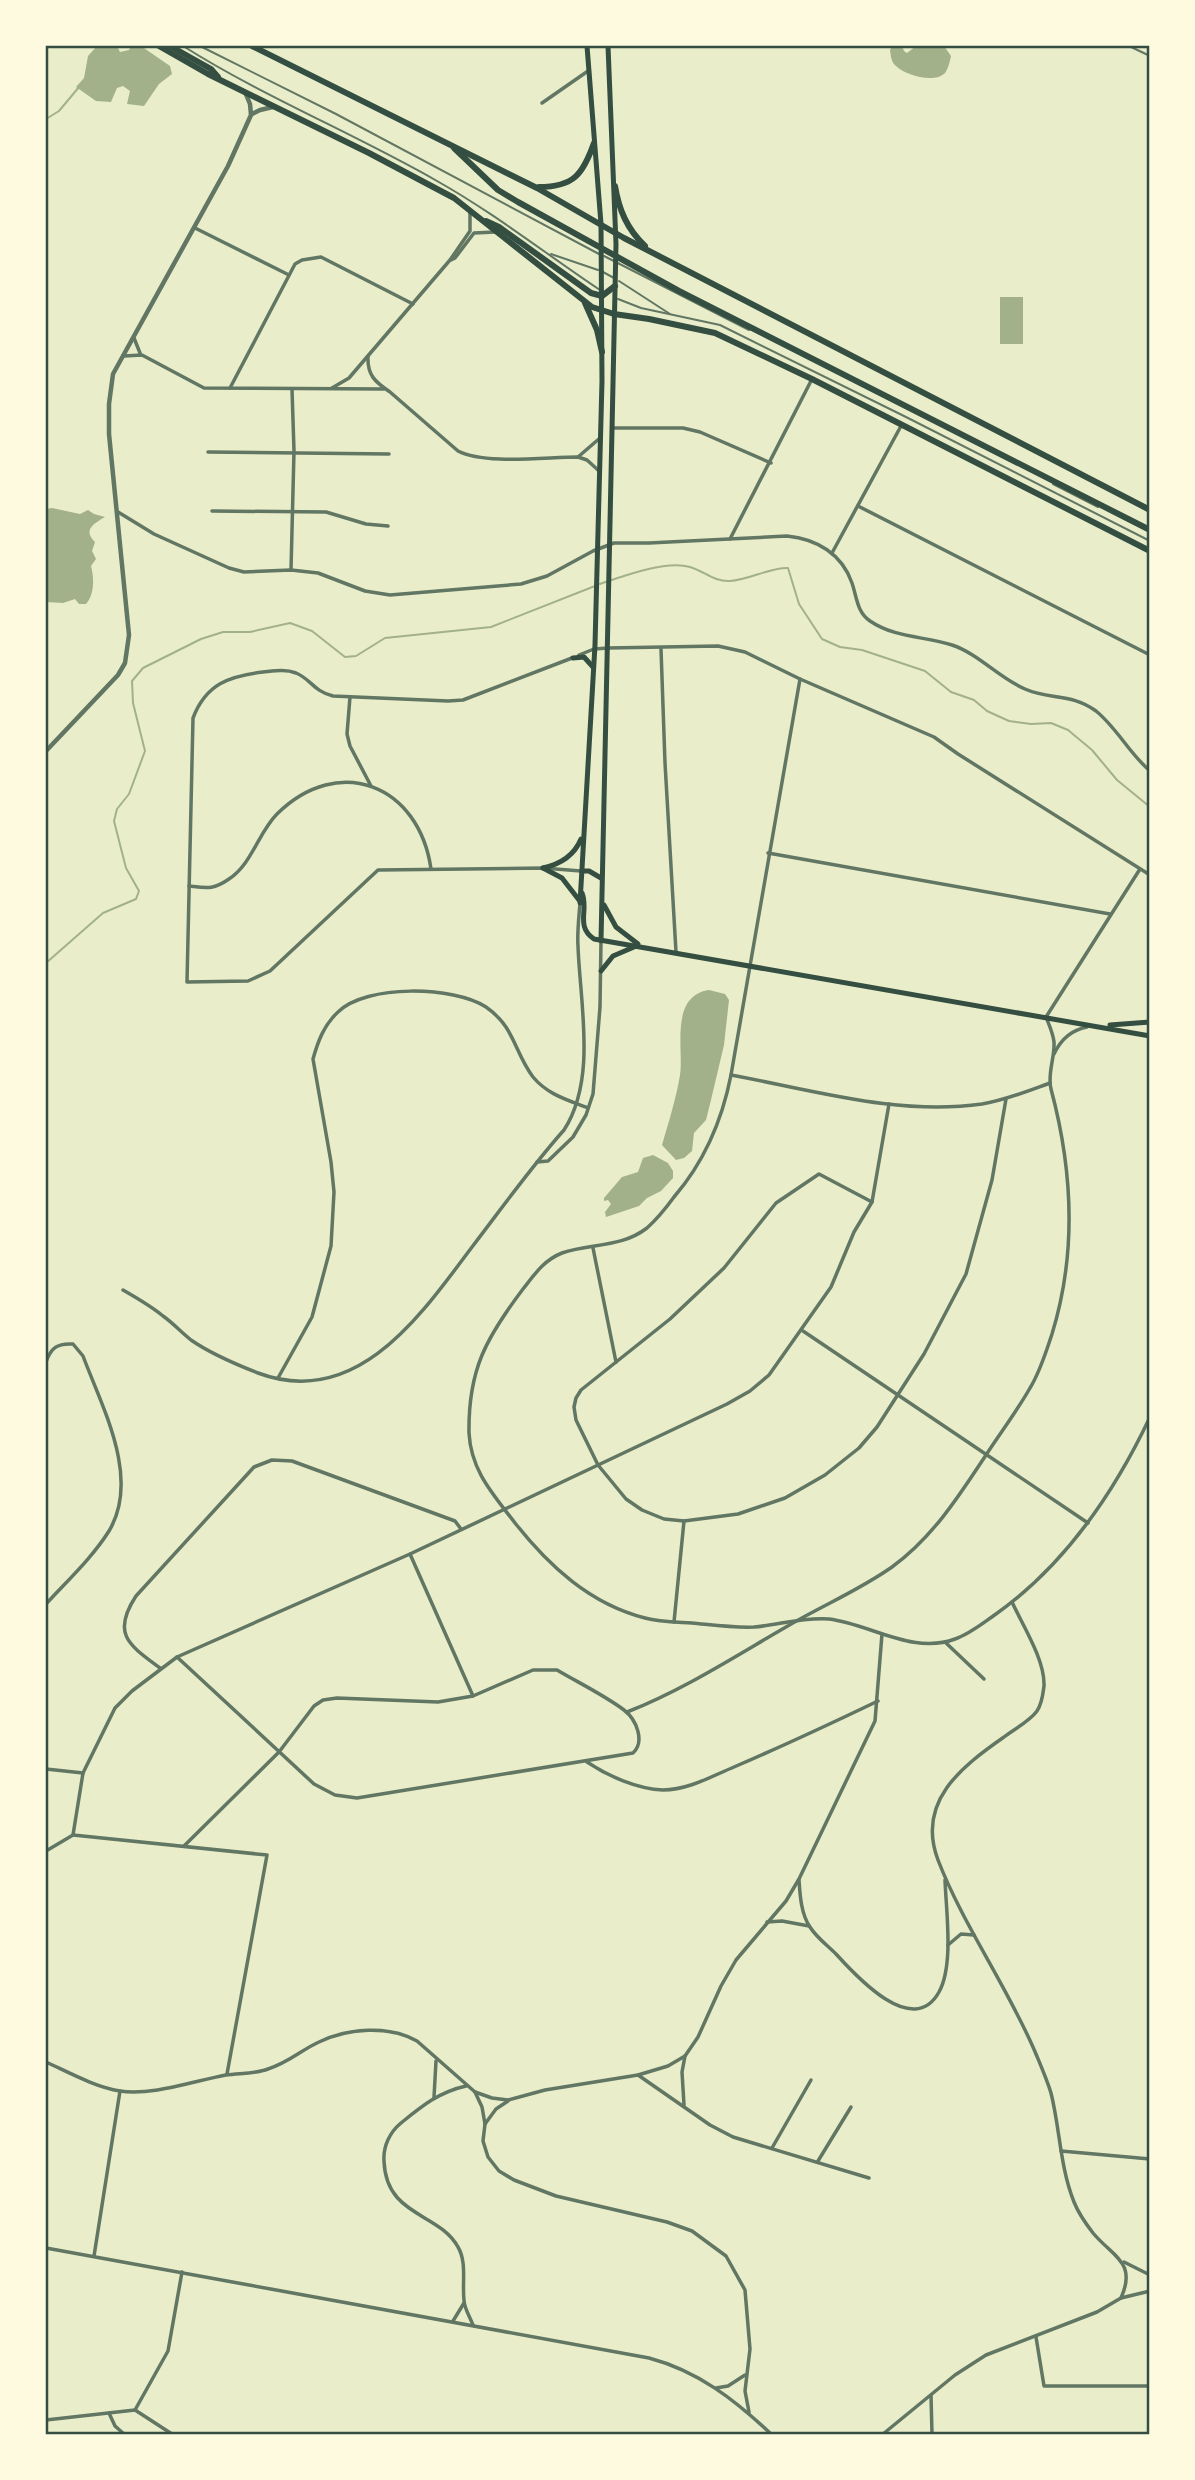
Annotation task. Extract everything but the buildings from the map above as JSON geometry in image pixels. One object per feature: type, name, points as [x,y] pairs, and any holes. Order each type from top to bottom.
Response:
[{"type":"main road","points":[[159,46],[423,181],[470,209],[584,302],[602,312],[662,321],[715,333],[902,424],[1150,551]]},
{"type":"main road","points":[[170,46],[211,69],[219,79]]},
{"type":"main road","points":[[252,46],[537,188],[616,233],[1150,510]]},
{"type":"main road","points":[[580,903],[596,611],[603,293],[601,224],[587,46]]},
{"type":"main road","points":[[601,941],[614,314],[617,282],[608,46]]},
{"type":"main road","points":[[537,188],[554,187],[574,179],[583,170],[594,143]]},
{"type":"main road","points":[[451,144],[498,190],[601,251],[1150,531]]},
{"type":"main road","points":[[615,186],[621,213],[628,226],[648,249],[662,257]]},
{"type":"main road","points":[[481,219],[499,227],[592,293],[603,293],[617,282]]},
{"type":"main road","points":[[584,302],[595,325],[602,352]]},
{"type":"main road","points":[[573,658],[587,659],[593,668]]},
{"type":"main road","points":[[543,868],[561,863],[568,857],[580,843],[584,829]]},
{"type":"main road","points":[[543,868],[562,878],[580,903]]},
{"type":"main road","points":[[582,871],[589,871],[602,878]]},
{"type":"main road","points":[[581,890],[584,898],[584,929],[591,937],[601,941],[751,965],[1150,1037]]},
{"type":"main road","points":[[603,900],[616,927],[640,946]]},
{"type":"main road","points":[[601,971],[606,963],[621,951],[640,946]]},
{"type":"main road","points":[[1093,1025],[1150,1022]]},
{"type":"street","points":[[542,103],[588,71]]},
{"type":"street","points":[[46,751],[118,674],[125,663],[130,635],[109,434],[108,404],[113,374],[228,166],[251,115],[250,104],[244,91]]},
{"type":"street","points":[[251,115],[264,108],[275,107]]},
{"type":"street","points":[[330,389],[349,378],[450,260],[470,231],[470,209]]},
{"type":"street","points":[[195,228],[289,275]]},
{"type":"street","points":[[450,260],[455,258],[474,233],[495,232]]},
{"type":"street","points":[[230,388],[295,264],[302,260],[321,257],[413,304]]},
{"type":"street","points":[[134,338],[142,355],[204,388],[386,389]]},
{"type":"street","points":[[124,356],[142,355]]},
{"type":"street","points":[[368,356],[371,376],[458,451],[468,456],[578,457],[587,460],[599,471]]},
{"type":"street","points":[[730,539],[812,379]]},
{"type":"street","points":[[291,570],[294,451],[292,389]]},
{"type":"street","points":[[832,553],[902,424]]},
{"type":"street","points":[[613,428],[682,428],[700,432],[771,463]]},
{"type":"street","points":[[578,457],[600,438]]},
{"type":"street","points":[[208,452],[389,454]]},
{"type":"street","points":[[858,506],[1150,655]]},
{"type":"street","points":[[212,511],[326,512],[366,524],[388,526]]},
{"type":"street","points":[[118,512],[154,534],[229,568],[244,572],[291,570],[318,573],[365,591],[390,595],[521,584],[547,576],[610,544],[801,537],[832,553],[842,564],[859,609],[880,628],[959,648],[1028,691],[1063,696],[1082,703],[1107,722],[1138,761],[1150,771]]},
{"type":"street","points":[[582,871],[543,868],[378,870],[270,971],[237,982],[187,982],[193,718],[199,703],[218,684],[239,677],[282,670],[303,677],[320,692],[349,697],[463,700],[594,649],[718,646],[745,652],[934,737],[1150,876]]},
{"type":"street","points":[[661,649],[676,952]]},
{"type":"street","points":[[800,679],[731,1074],[714,1135],[687,1181],[647,1228],[612,1245],[562,1253],[545,1263],[496,1324],[476,1368],[470,1416],[472,1457],[476,1470],[538,1553],[565,1577],[620,1610],[648,1619],[756,1627],[800,1619],[841,1621],[914,1642],[935,1644],[957,1639],[977,1627],[1038,1580],[1089,1524],[1131,1456],[1150,1417]]},
{"type":"street","points":[[349,697],[347,734],[350,746],[371,786]]},
{"type":"street","points":[[189,886],[211,889],[231,878],[244,865],[275,815],[312,789],[345,784],[371,786],[388,793],[405,808],[418,825],[427,845],[430,869]]},
{"type":"street","points":[[768,853],[1110,914]]},
{"type":"street","points":[[627,1712],[722,1665],[861,1587],[902,1559],[955,1504],[1031,1387],[1046,1352],[1065,1282],[1070,1205],[1066,1153],[1050,1083],[1054,1041],[1046,1017],[1140,869]]},
{"type":"street","points":[[123,1290],[162,1314],[192,1340],[223,1359],[278,1378],[321,1380],[353,1369],[406,1332],[564,1130],[578,1104],[582,1075],[583,1027],[577,943],[580,903]]},
{"type":"street","points":[[537,1162],[548,1161],[559,1151],[581,1125],[588,1108],[595,1083],[601,941]]},
{"type":"street","points":[[278,1378],[312,1317],[331,1246],[334,1192],[313,1059],[322,1034],[339,1011],[352,1002],[395,993],[433,992],[470,1000],[484,1006],[509,1028],[526,1066],[537,1081],[558,1097],[588,1108]]},
{"type":"street","points":[[1053,1055],[1057,1046],[1071,1032],[1093,1025]]},
{"type":"street","points":[[731,1074],[913,1107],[948,1107],[1006,1099],[1050,1083]]},
{"type":"street","points":[[872,1202],[819,1174],[797,1188],[776,1203],[724,1268],[670,1319],[581,1390],[574,1407],[576,1420],[598,1465],[626,1499],[642,1510],[664,1519],[684,1521],[738,1514],[785,1498],[859,1448],[877,1427],[924,1354],[966,1274],[992,1180],[1006,1099]]},
{"type":"street","points":[[74,1835],[83,1773],[115,1708],[132,1690],[160,1668],[177,1657],[410,1554],[598,1465],[750,1391],[769,1375],[803,1331],[831,1287],[854,1232],[872,1202],[889,1104]]},
{"type":"street","points":[[593,1248],[616,1363]]},
{"type":"street","points":[[803,1331],[1089,1524]]},
{"type":"street","points":[[46,1362],[50,1350],[61,1343],[73,1344],[83,1356],[119,1453],[121,1473],[118,1510],[110,1529],[98,1547],[46,1604]]},
{"type":"street","points":[[160,1668],[131,1646],[125,1637],[123,1621],[128,1608],[136,1595],[254,1467],[272,1460],[292,1461],[455,1521],[461,1529]]},
{"type":"street","points":[[674,1622],[684,1521]]},
{"type":"street","points":[[410,1554],[473,1696]]},
{"type":"street","points":[[1012,1602],[1042,1667],[1042,1699],[1037,1711],[1028,1720],[975,1758],[952,1780],[937,1805],[932,1821],[931,1840],[945,1878],[1035,2052],[1050,2092],[1068,2186],[1076,2206],[1093,2233],[1122,2261],[1150,2275]]},
{"type":"street","points":[[684,2105],[682,2072],[685,2056],[698,2037],[736,1960],[786,1900],[799,1879],[870,1733],[875,1721],[882,1634]]},
{"type":"street","points":[[945,1642],[984,1679]]},
{"type":"street","points":[[177,1657],[279,1752],[314,1784],[335,1796],[357,1798],[587,1762],[632,1753],[637,1749],[640,1738],[627,1712],[557,1670],[533,1670],[473,1696],[438,1702],[337,1698],[323,1700],[314,1706],[279,1752],[184,1846]]},
{"type":"street","points":[[587,1762],[643,1788],[665,1790],[689,1786],[801,1739],[877,1701]]},
{"type":"street","points":[[46,1769],[83,1773]]},
{"type":"street","points":[[46,1851],[74,1835],[267,1855],[227,2075]]},
{"type":"street","points":[[799,1879],[800,1899],[809,1926],[858,1978],[892,2004],[920,2008],[932,2001],[944,1977],[947,1947],[945,1878]]},
{"type":"street","points":[[767,1922],[796,1922],[809,1926]]},
{"type":"street","points":[[947,1947],[961,1934],[974,1935]]},
{"type":"street","points":[[46,2062],[120,2091],[149,2090],[266,2070],[293,2059],[316,2043],[339,2034],[363,2031],[406,2035],[417,2041],[475,2092],[508,2100]]},
{"type":"street","points":[[485,2124],[496,2109],[508,2100],[545,2090],[638,2075],[668,2066],[685,2056]]},
{"type":"street","points":[[434,2097],[437,2080],[436,2059]]},
{"type":"street","points":[[638,2075],[733,2137],[869,2178]]},
{"type":"street","points":[[772,2149],[811,2080]]},
{"type":"street","points":[[466,2086],[434,2097],[397,2126],[387,2141],[384,2156],[385,2175],[391,2189],[409,2209],[449,2234],[458,2247],[463,2260],[464,2303],[473,2325]]},
{"type":"street","points":[[94,2256],[120,2091]]},
{"type":"street","points":[[475,2092],[482,2107],[485,2124],[483,2141],[488,2157],[499,2171],[514,2180],[556,2196],[667,2222],[692,2231],[726,2256],[745,2290],[750,2349],[745,2391],[750,2414]]},
{"type":"street","points":[[818,2161],[851,2107]]},
{"type":"street","points":[[1061,2151],[1150,2159]]},
{"type":"street","points":[[46,2248],[661,2361],[716,2388],[771,2434]]},
{"type":"street","points":[[1121,2298],[1126,2286],[1126,2272],[1122,2261]]},
{"type":"street","points":[[135,2410],[168,2351],[182,2272]]},
{"type":"street","points":[[883,2434],[955,2375],[986,2355],[1097,2312],[1121,2298],[1150,2291]]},
{"type":"street","points":[[453,2321],[464,2303]]},
{"type":"street","points":[[1036,2336],[1044,2386],[1150,2386]]},
{"type":"street","points":[[716,2388],[729,2386],[746,2375]]},
{"type":"street","points":[[931,2395],[932,2434]]},
{"type":"street","points":[[46,2420],[135,2410],[173,2434]]},
{"type":"street","points":[[109,2413],[115,2426],[124,2434]]},
{"type":"lane","points":[[183,46],[244,83],[438,181],[548,253],[603,293],[641,308],[720,325],[1150,541]]},
{"type":"lane","points":[[200,46],[601,251]]},
{"type":"lane","points":[[1129,46],[1150,56]]},
{"type":"lane","points":[[548,253],[601,271],[674,316]]},
{"type":"shaded area","points":[[97,46],[117,46],[120,52],[129,50],[131,46],[141,46],[170,66],[172,74],[159,84],[144,106],[127,104],[130,91],[123,86],[117,88],[111,102],[96,101],[76,87],[84,78],[88,56]]},
{"type":"shaded area","points":[[892,46],[902,46],[907,53],[916,46],[944,46],[951,56],[945,73],[934,78],[920,77],[894,64],[890,50]]},
{"type":"shaded area","points":[[1000,297],[1023,297],[1023,344],[1000,344]]},
{"type":"shaded area","points":[[46,509],[80,514],[88,510],[105,517],[93,525],[90,531],[95,542],[92,551],[96,559],[91,566],[92,590],[86,604],[79,604],[75,599],[63,603],[46,602]]},
{"type":"shaded area","points":[[709,990],[725,994],[729,1000],[724,1045],[706,1120],[694,1133],[692,1151],[684,1158],[676,1160],[662,1145],[680,1075],[683,1013],[696,994]]},
{"type":"shaded area","points":[[653,1155],[668,1163],[673,1171],[673,1178],[661,1191],[647,1198],[639,1206],[606,1217],[605,1212],[611,1204],[608,1200],[604,1201],[604,1198],[622,1177],[638,1172],[643,1158]]},
{"type":"waterway","points":[[46,119],[59,111],[79,87]]},
{"type":"waterway","points":[[600,584],[645,570],[680,565],[724,581],[788,568],[799,604],[822,639],[840,647],[862,650],[925,671],[951,692],[974,700],[987,711],[1009,721],[1051,723],[1068,730],[1092,750],[1117,780],[1150,807]]},
{"type":"waterway","points":[[46,963],[103,913],[136,899],[139,891],[126,868],[114,821],[117,809],[129,794],[145,751],[133,703],[132,681],[143,668],[201,639],[223,632],[250,632],[290,623],[312,631],[345,657],[356,656],[385,638],[491,627],[595,586]]}]
